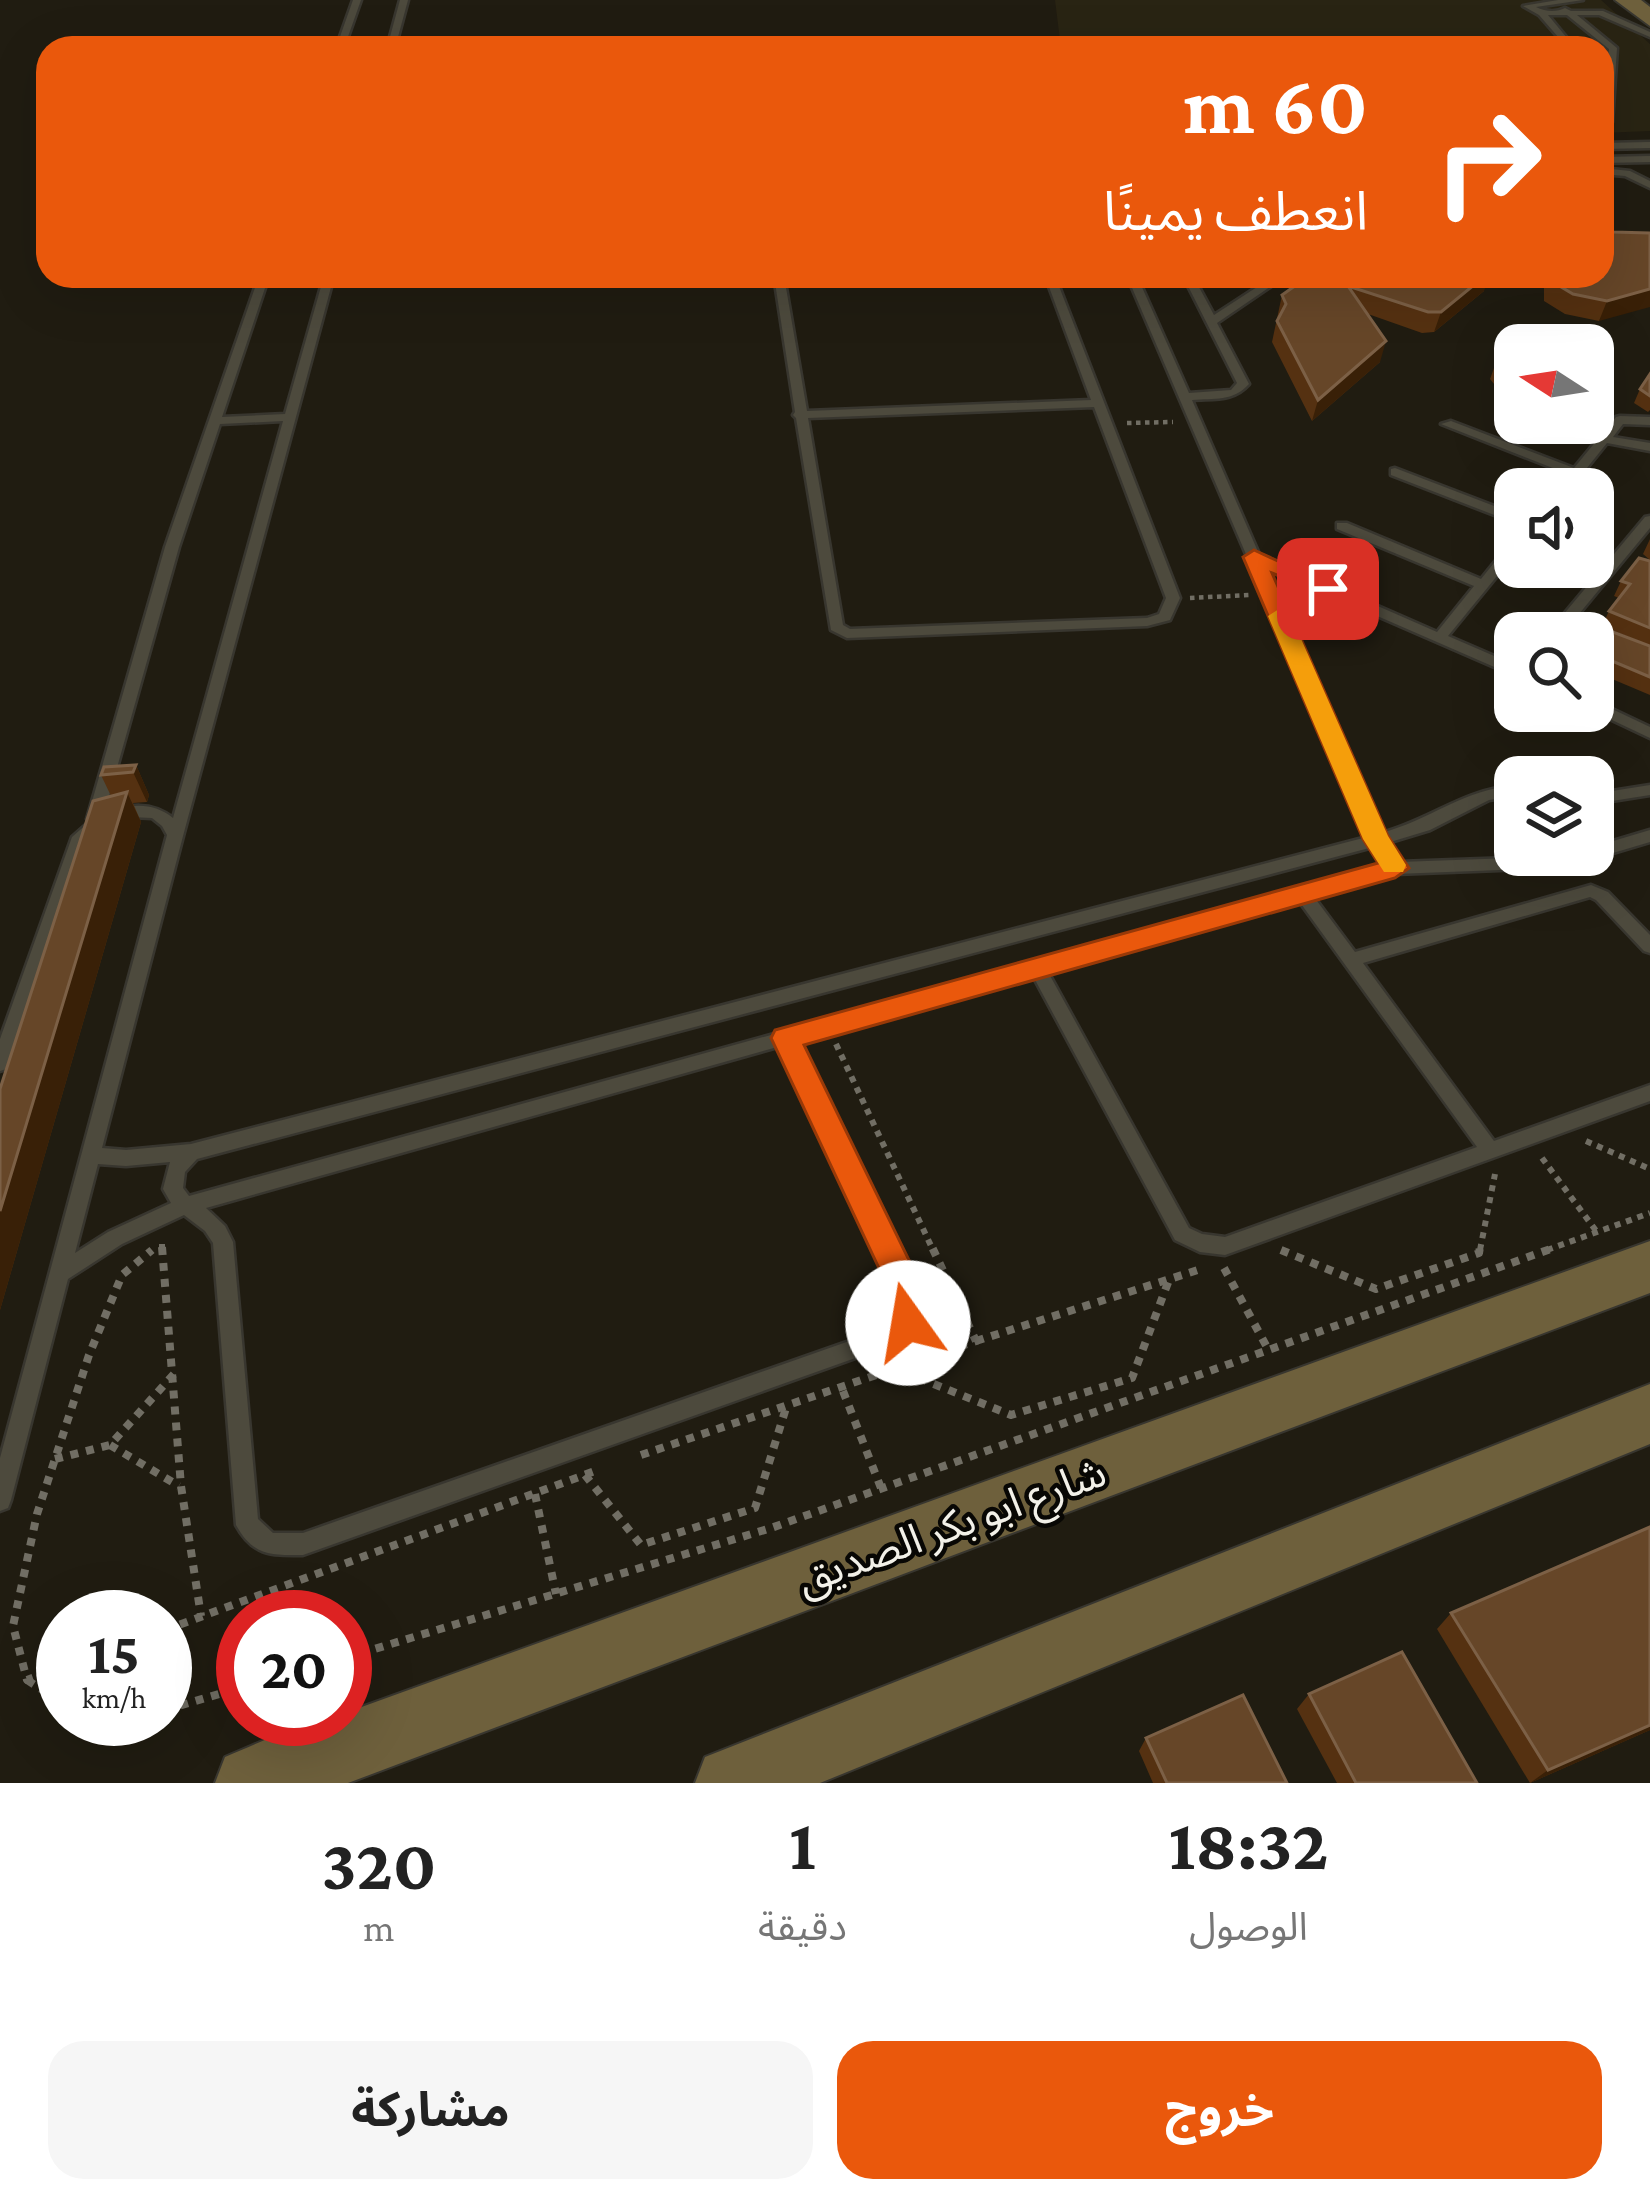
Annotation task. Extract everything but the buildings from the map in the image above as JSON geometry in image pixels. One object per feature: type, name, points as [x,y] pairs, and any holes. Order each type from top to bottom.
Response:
[{"type":"main road","points":[[1628,0],[1650,19]]},
{"type":"main road","name":"شارع ابو بكر الصديق","points":[[251,1783],[1650,1267]]},
{"type":"main road","points":[[731,1783],[1650,1414]]},
{"type":"lane","points":[[344,36],[357,0]]},
{"type":"lane","points":[[394,36],[404,0]]},
{"type":"lane","points":[[1561,36],[1527,6],[1579,0]]},
{"type":"lane","points":[[1551,2],[1562,5],[1564,13],[1596,36]]},
{"type":"lane","points":[[1541,14],[1611,15],[1650,34]]},
{"type":"lane","points":[[1614,146],[1650,145]]},
{"type":"lane","points":[[1614,160],[1650,158]]},
{"type":"lane","points":[[1614,172],[1650,185]]},
{"type":"lane","points":[[0,1064],[74,850],[93,825],[172,547],[260,288]]},
{"type":"lane","points":[[0,1500],[326,288]]},
{"type":"lane","points":[[781,288],[830,616],[847,634],[1147,622],[1165,617],[1173,598],[1055,288]]},
{"type":"lane","points":[[1137,288],[1376,839],[1395,868]]},
{"type":"lane","points":[[1185,397],[1228,394],[1242,388],[1194,288]]},
{"type":"lane","points":[[1211,322],[1263,288]]},
{"type":"lane","points":[[799,415],[1100,403]]},
{"type":"lane","points":[[214,421],[291,416]]},
{"type":"lane","points":[[1614,427],[1620,420],[1650,421]]},
{"type":"lane","points":[[1447,424],[1563,468]]},
{"type":"lane","points":[[1614,441],[1650,447]]},
{"type":"lane","points":[[1580,468],[1600,444]]},
{"type":"lane","points":[[1396,472],[1494,511]]},
{"type":"lane","points":[[1573,612],[1650,520]]},
{"type":"lane","points":[[1342,526],[1483,585]]},
{"type":"lane","points":[[1254,557],[1494,662]]},
{"type":"lane","points":[[1618,558],[1634,565]]},
{"type":"lane","points":[[1439,638],[1494,572]]},
{"type":"lane","points":[[1614,644],[1650,656]]},
{"type":"lane","points":[[1614,716],[1650,734]]},
{"type":"lane","points":[[1614,796],[1650,790]]},
{"type":"lane","points":[[93,1155],[126,1158],[190,1152],[1376,839],[1447,818],[1477,795],[1494,793]]},
{"type":"lane","points":[[93,825],[128,811],[146,811],[161,815],[176,835]]},
{"type":"lane","points":[[1614,847],[1650,836]]},
{"type":"lane","points":[[61,1273],[142,1222],[186,1205],[1395,868],[1494,864]]},
{"type":"lane","points":[[1352,960],[1591,891],[1602,896],[1650,946]]},
{"type":"lane","points":[[1303,894],[1491,1152]]},
{"type":"lane","points":[[1037,968],[1182,1234],[1225,1246],[1650,1093]]},
{"type":"lane","points":[[190,1152],[172,1178],[177,1198],[217,1228],[225,1258],[247,1525],[269,1544],[303,1544],[899,1334],[908,1323],[909,1295],[786,1038]]},
{"type":"path","points":[[1107,423],[1195,421]]},
{"type":"path","points":[[1173,598],[1270,595]]},
{"type":"path","points":[[1586,1141],[1650,1169]]},
{"type":"path","points":[[1541,1157],[1597,1232]]},
{"type":"path","points":[[1272,1246],[1376,1289],[1479,1253],[1495,1174]]},
{"type":"path","points":[[372,1650],[881,1488],[1650,1213]]},
{"type":"path","points":[[36,1686],[27,1680],[13,1626],[37,1514],[122,1275],[161,1243],[217,1228]]},
{"type":"path","points":[[161,1243],[181,1486],[201,1616]]},
{"type":"path","points":[[1221,1262],[1268,1349]]},
{"type":"path","points":[[901,1370],[1011,1415],[1132,1378],[1169,1280]]},
{"type":"path","points":[[55,1459],[110,1445],[175,1373]]},
{"type":"path","points":[[843,1389],[881,1488]]},
{"type":"path","points":[[585,1475],[641,1545],[755,1508],[786,1408]]},
{"type":"path","points":[[110,1445],[181,1486]]},
{"type":"path","points":[[535,1494],[556,1594]]},
{"type":"path","points":[[27,1680],[36,1677]]},
{"type":"shaded area","points":[[1055,0],[1601,0],[1650,44],[1650,131],[1614,132],[1614,36],[1060,36]]},
{"type":"slow traffic","points":[[1279,616],[1376,839],[1393,865]]},
{"type":"route","points":[[908,1323],[909,1295],[786,1038],[1395,868],[1376,839],[1254,557],[1328,589]]}]
